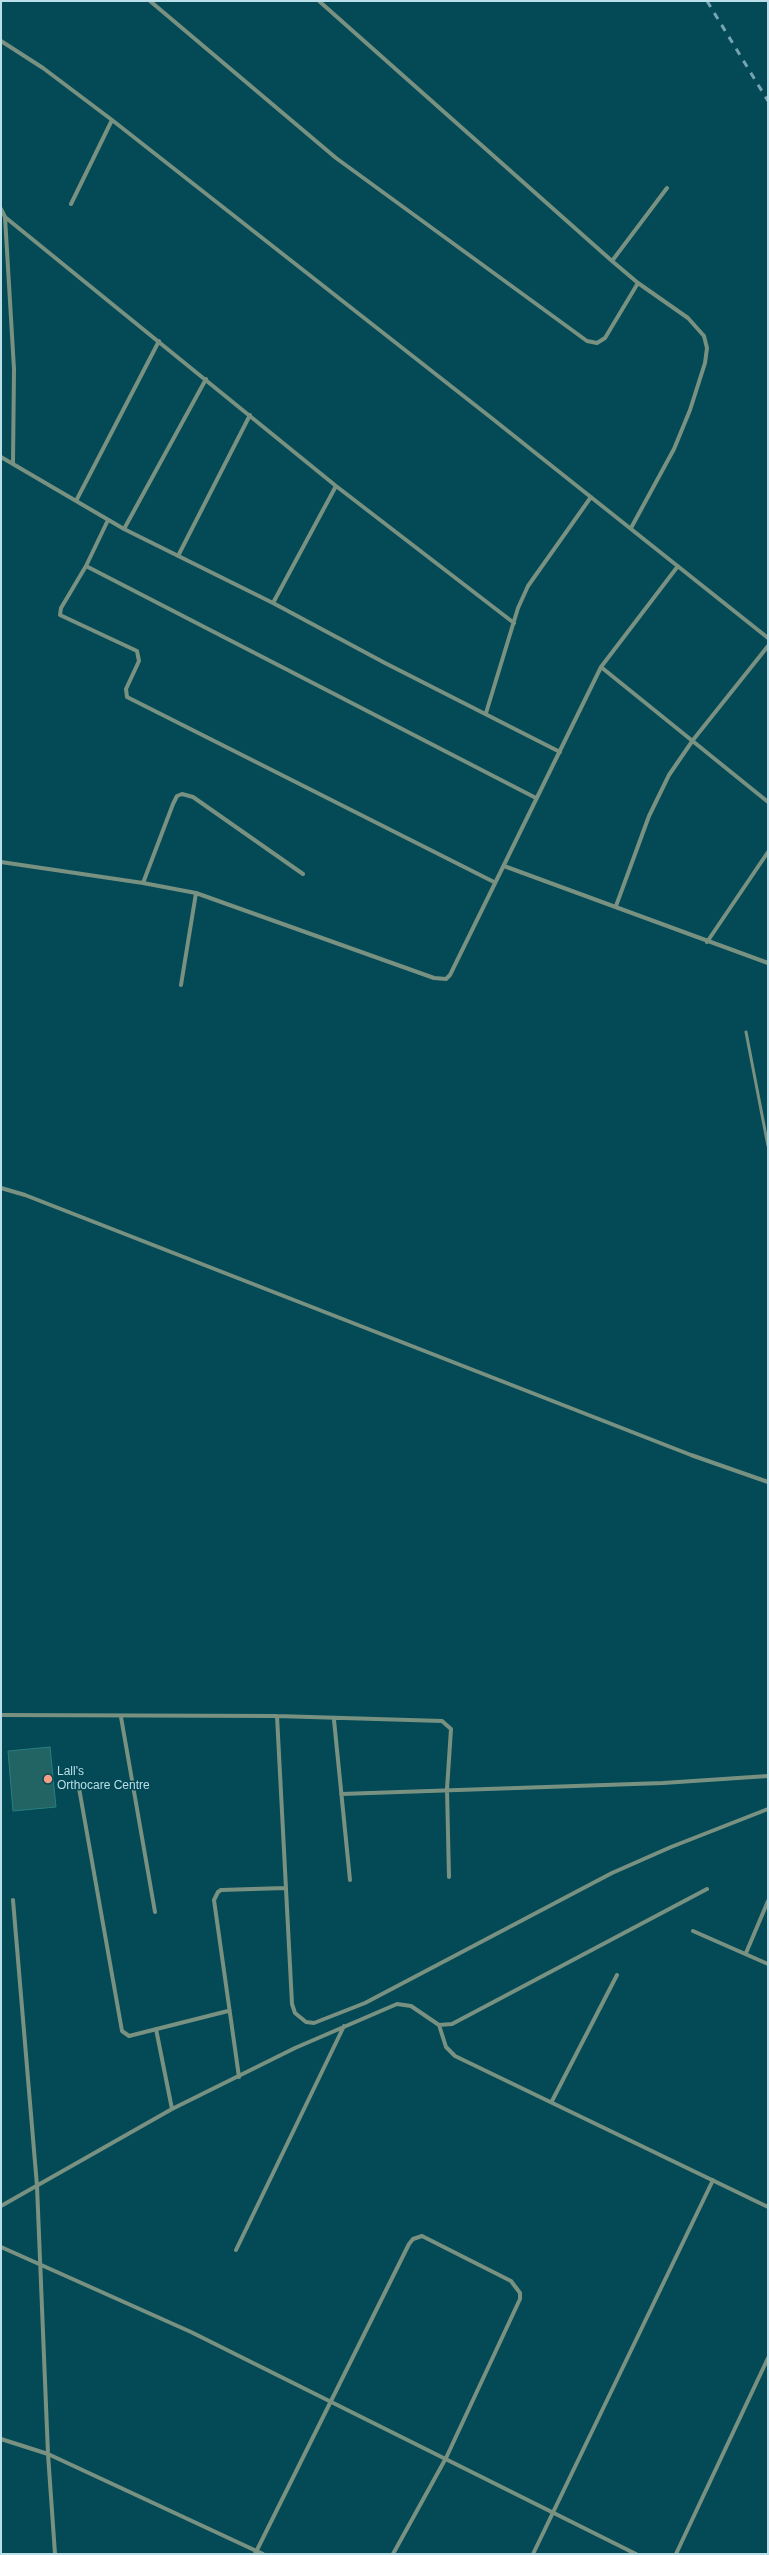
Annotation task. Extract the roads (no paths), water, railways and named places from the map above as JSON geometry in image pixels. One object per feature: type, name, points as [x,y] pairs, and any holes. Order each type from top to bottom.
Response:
[{"type":"street","points":[[150,1],[336,158],[587,341],[597,343],[605,338],[638,283]]},
{"type":"street","points":[[319,1],[612,261],[638,283],[688,318],[704,336],[707,348],[699,385],[680,436],[630,528]]},
{"type":"street","points":[[1,41],[43,68],[112,120],[768,638]]},
{"type":"street","points":[[71,204],[112,120]]},
{"type":"street","points":[[612,261],[667,188]]},
{"type":"street","points":[[1,209],[5,217],[14,369],[13,463]]},
{"type":"street","points":[[5,217],[336,486],[514,623]]},
{"type":"street","points":[[76,501],[159,341]]},
{"type":"street","points":[[124,529],[206,379]]},
{"type":"street","points":[[178,556],[250,415]]},
{"type":"street","points":[[1,457],[124,529],[273,603],[385,664],[486,713],[560,752]]},
{"type":"street","points":[[273,603],[336,486]]},
{"type":"street","points":[[486,713],[514,623],[528,586],[590,497]]},
{"type":"street","points":[[108,520],[86,566],[61,608],[60,615],[137,651],[139,661],[126,689],[127,697],[494,882]]},
{"type":"street","points":[[86,566],[536,798]]},
{"type":"street","points":[[1,862],[143,883],[196,893],[434,978],[446,979],[450,975],[494,882],[504,866],[601,667],[678,566]]},
{"type":"street","points":[[616,906],[657,795],[693,740],[768,646]]},
{"type":"street","points":[[601,667],[768,802]]},
{"type":"street","points":[[143,883],[173,804],[177,796],[182,794],[193,797],[303,874]]},
{"type":"street","points":[[706,942],[768,852]]},
{"type":"street","points":[[504,866],[616,906],[706,942],[768,963]]},
{"type":"street","points":[[181,985],[196,893]]},
{"type":"street","points":[[1,1188],[26,1195],[691,1455],[768,1482]]},
{"type":"street","points":[[1,1715],[121,1717],[277,1716],[334,1720],[442,1721],[451,1729],[447,1789],[449,1877]]},
{"type":"street","points":[[277,1716],[292,2004],[294,2013],[306,2022],[314,2023],[364,2003],[612,1873],[671,1847],[768,1809]]},
{"type":"street","points":[[121,1717],[156,1912]]},
{"type":"street","points":[[334,1720],[350,1880]]},
{"type":"street","points":[[342,1794],[447,1789],[663,1783],[768,1776]]},
{"type":"street","points":[[79,1788],[119,2026],[122,2031],[129,2036],[228,2011]]},
{"type":"street","points":[[239,2077],[228,2011],[214,1900],[216,1895],[221,1890],[285,1888]]},
{"type":"street","points":[[1,2206],[172,2109],[295,2048],[389,2006],[403,2004],[411,2006],[439,2025],[446,2026],[462,2019],[707,1889]]},
{"type":"street","points":[[13,1900],[37,2186],[48,2454],[55,2554]]},
{"type":"street","points":[[746,1953],[768,1901]]},
{"type":"street","points":[[693,1931],[746,1953],[768,1964]]},
{"type":"street","points":[[552,2102],[617,1975]]},
{"type":"street","points":[[439,2025],[450,2052],[768,2207]]},
{"type":"street","points":[[236,2250],[344,2026]]},
{"type":"street","points":[[156,2029],[172,2109]]},
{"type":"street","points":[[533,2554],[713,2180]]},
{"type":"street","points":[[256,2552],[409,2244],[413,2239],[422,2236],[511,2281],[520,2293],[520,2299],[446,2458],[393,2554]]},
{"type":"street","points":[[1,2247],[191,2332],[446,2458],[553,2514],[636,2554]]},
{"type":"street","points":[[676,2554],[768,2358]]},
{"type":"street","points":[[1,2439],[48,2454],[263,2554]]},
{"type":"lane","points":[[746,1032],[768,1146]]},
{"type":"railway","points":[[707,1],[768,101]]},
{"type":"place","name":"Lall's Orthocare Centre","points":[[48,1779]]}]
